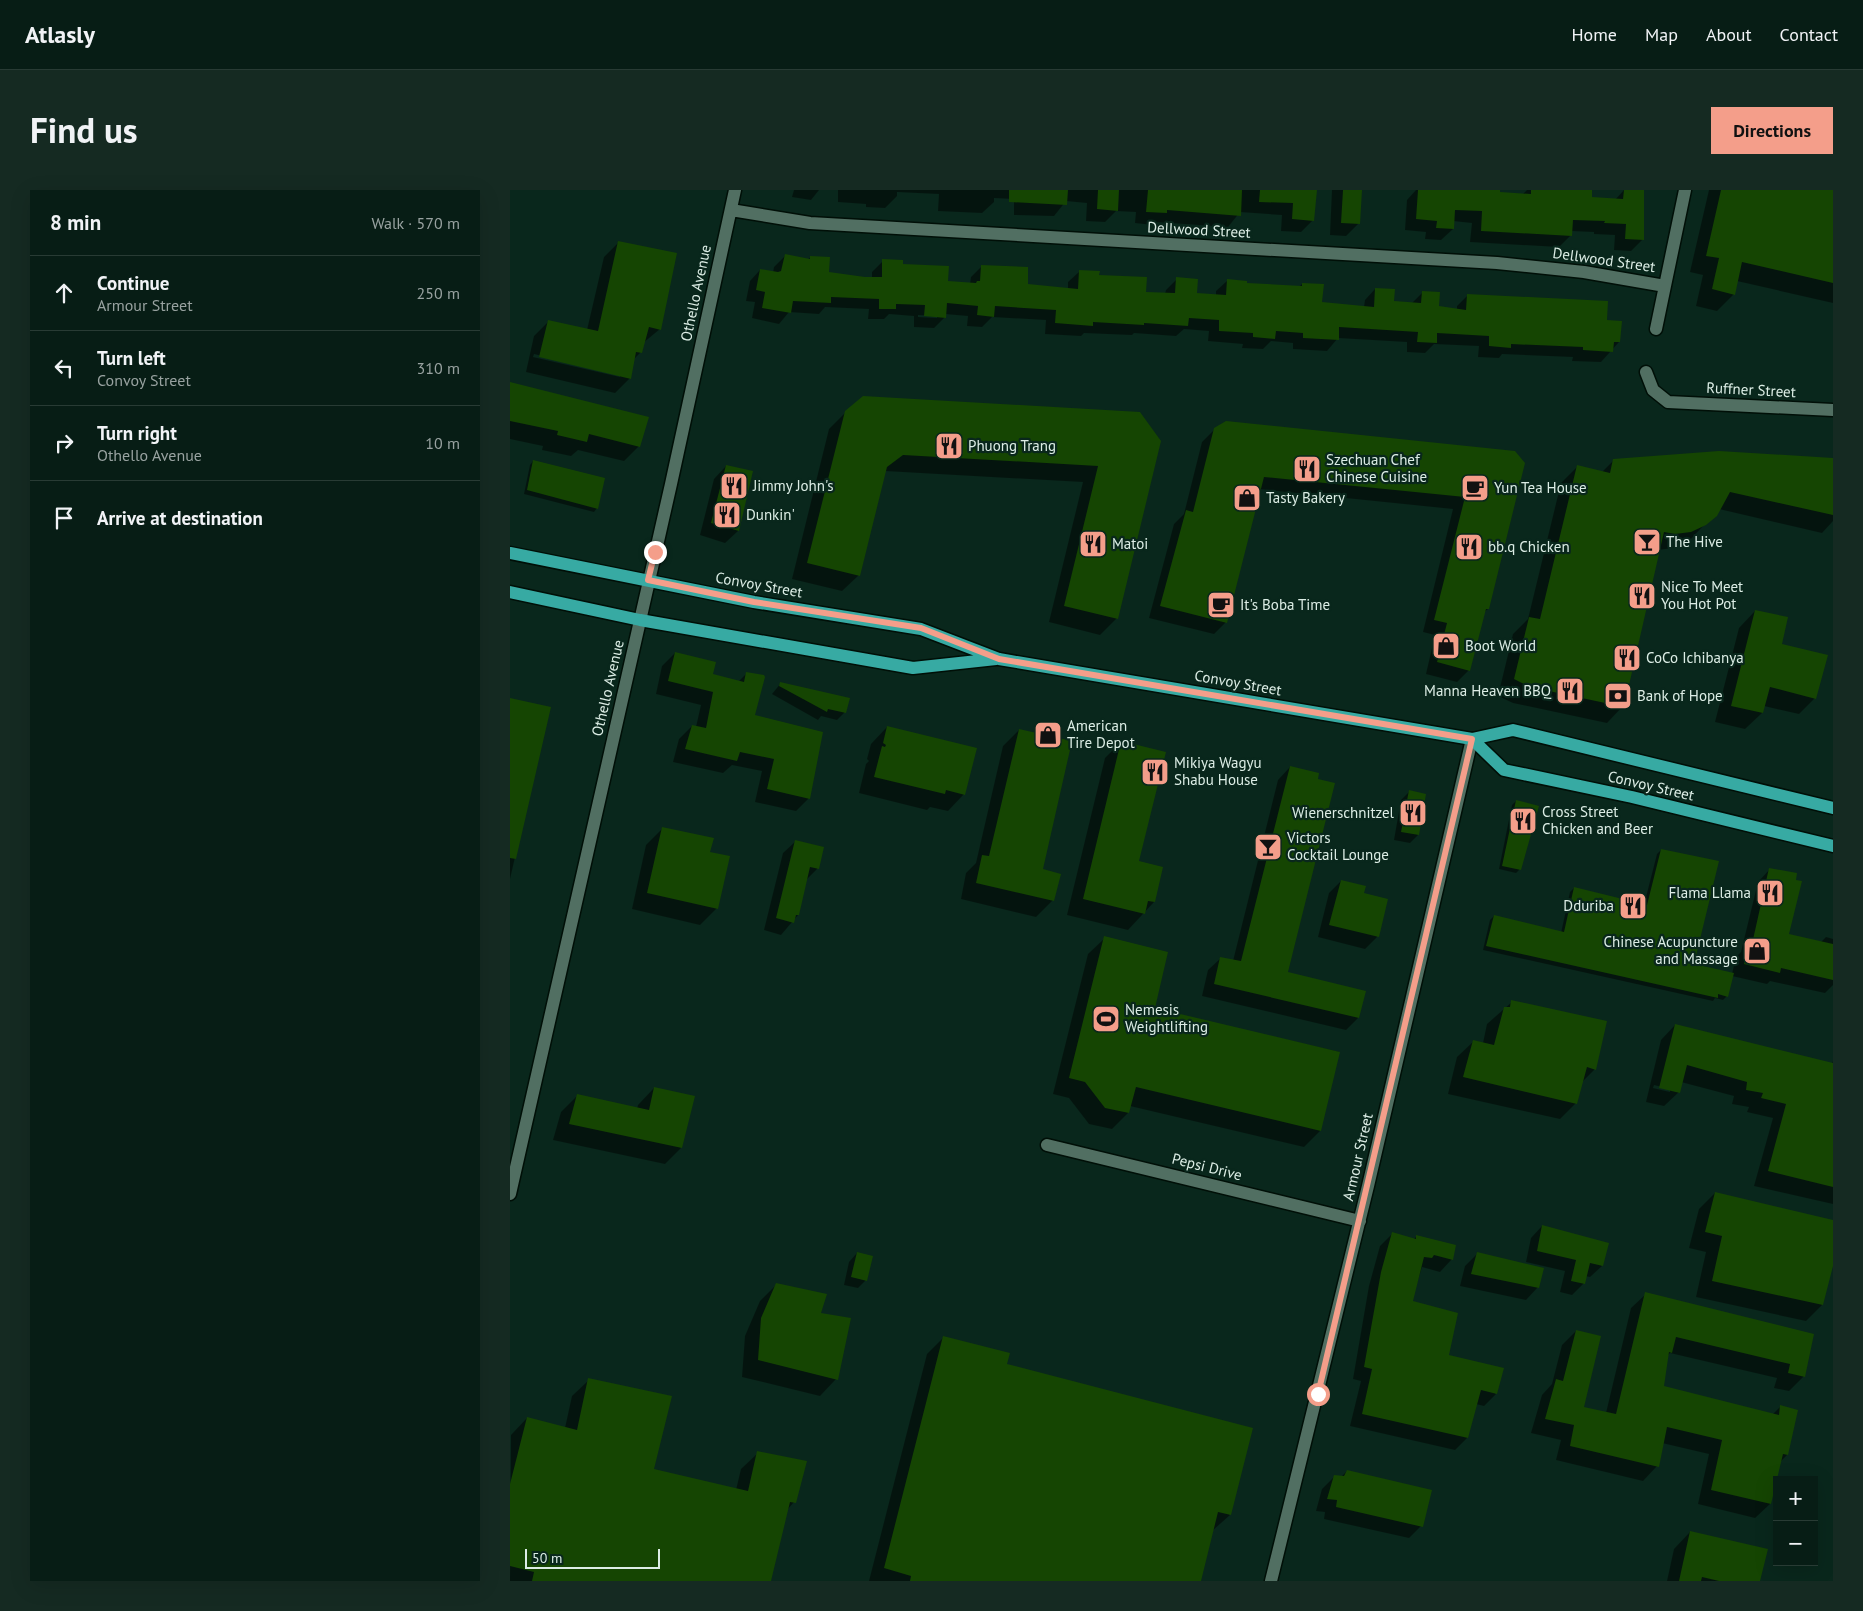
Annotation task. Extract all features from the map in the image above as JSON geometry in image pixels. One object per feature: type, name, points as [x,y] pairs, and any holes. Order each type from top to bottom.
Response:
[{"type":"main road","name":"Convoy Street","points":[[510,553],[754,602],[921,628],[999,659],[1472,739],[1513,730],[1833,808]]},
{"type":"main road","name":"Convoy Street","points":[[510,592],[640,620],[913,668],[999,659]]},
{"type":"main road","name":"Convoy Street","points":[[1472,739],[1504,770],[1632,797],[1833,846]]},
{"type":"street","points":[[1656,329],[1685,190]]},
{"type":"street","name":"Othello Avenue","points":[[510,1194],[731,210],[731,191]]},
{"type":"street","name":"Dellwood Street","points":[[731,210],[810,223],[1497,263],[1584,272],[1665,286]]},
{"type":"street","name":"Ruffner Street","points":[[1646,372],[1653,390],[1668,402],[1833,410]]},
{"type":"street","name":"Armour Street","points":[[1271,1581],[1360,1221],[1472,739]]},
{"type":"street","name":"Pepsi Drive","points":[[1047,1145],[1360,1221]]},
{"type":"building","points":[[1009,190],[1068,190],[1067,205],[1009,202]]},
{"type":"building","points":[[1098,190],[1119,190],[1118,211],[1097,209]]},
{"type":"building","points":[[1148,190],[1242,190],[1241,216],[1167,210],[1167,213],[1146,212]]},
{"type":"building","points":[[1260,190],[1317,190],[1314,221],[1292,219],[1293,203],[1259,202]]},
{"type":"building","points":[[1343,190],[1362,190],[1360,224],[1341,223]]},
{"type":"building","points":[[1418,190],[1500,190],[1500,192],[1531,194],[1531,190],[1592,190],[1592,197],[1623,199],[1624,190],[1644,190],[1644,240],[1625,239],[1626,224],[1604,223],[1605,221],[1573,220],[1572,236],[1481,231],[1482,211],[1455,210],[1454,229],[1436,228],[1437,221],[1416,219]]},
{"type":"building","points":[[1721,190],[1833,190],[1833,283],[1742,262],[1735,295],[1712,289],[1719,258],[1706,256]]},
{"type":"building","points":[[618,241],[677,253],[661,330],[649,327],[642,353],[636,352],[631,379],[539,357],[548,320],[598,331]]},
{"type":"building","points":[[785,254],[810,259],[810,256],[830,257],[829,272],[865,277],[882,277],[882,259],[903,260],[903,264],[949,266],[948,281],[976,283],[980,281],[981,265],[1028,267],[1028,284],[1078,289],[1079,270],[1100,271],[1099,275],[1147,277],[1146,292],[1175,293],[1176,277],[1198,279],[1197,293],[1226,295],[1227,279],[1247,281],[1247,283],[1302,286],[1302,283],[1324,284],[1322,302],[1374,307],[1375,288],[1395,289],[1394,301],[1421,303],[1422,291],[1440,292],[1439,306],[1466,310],[1467,294],[1608,301],[1607,320],[1622,321],[1620,342],[1614,342],[1613,352],[1583,350],[1583,347],[1511,344],[1511,348],[1489,346],[1489,336],[1437,333],[1437,343],[1417,342],[1418,332],[1339,327],[1339,340],[1303,338],[1303,333],[1276,331],[1275,339],[1253,337],[1253,333],[1219,331],[1219,320],[1189,318],[1188,326],[1093,322],[1093,326],[1055,323],[1056,310],[995,306],[994,317],[977,315],[978,306],[947,303],[946,318],[924,316],[925,305],[896,304],[896,309],[879,309],[879,299],[831,297],[831,303],[793,301],[791,313],[762,308],[765,292],[756,290],[760,269],[781,271]]},
{"type":"building","points":[[510,382],[649,417],[640,447],[589,434],[587,442],[557,435],[558,431],[510,421]]},
{"type":"building","points":[[863,396],[1140,412],[1161,441],[1118,619],[1064,606],[1098,466],[903,455],[887,467],[860,576],[807,563],[845,411]]},
{"type":"building","points":[[1226,421],[1515,451],[1525,463],[1489,609],[1486,609],[1470,671],[1437,662],[1447,623],[1434,620],[1465,497],[1264,477],[1227,623],[1160,606],[1186,510],[1193,512],[1214,428]]},
{"type":"building","points":[[1719,451],[1833,458],[1833,515],[1730,492],[1717,516],[1706,525],[1691,532],[1675,534],[1664,532],[1624,707],[1530,687],[1514,679],[1529,617],[1540,619],[1577,465],[1610,473],[1613,459]]},
{"type":"building","points":[[533,460],[605,478],[598,509],[527,490]]},
{"type":"building","points":[[726,465],[753,471],[739,531],[711,523]]},
{"type":"building","points":[[1755,610],[1788,617],[1782,644],[1828,655],[1816,699],[1770,687],[1763,713],[1731,706]]},
{"type":"building","points":[[675,652],[716,662],[713,674],[744,682],[746,672],[764,675],[755,715],[823,732],[810,799],[767,789],[774,759],[740,752],[737,761],[685,749],[692,725],[706,728],[713,692],[668,681]]},
{"type":"building","points":[[780,682],[850,698],[846,713],[828,709],[827,712],[779,686]]},
{"type":"building","points":[[510,698],[551,707],[516,859],[510,858]]},
{"type":"building","points":[[887,726],[977,748],[965,795],[946,790],[945,794],[874,777],[882,746],[885,747],[886,745],[883,743]]},
{"type":"building","points":[[1019,729],[1072,741],[1043,869],[1061,874],[1054,901],[976,883],[982,855],[989,856]]},
{"type":"building","points":[[1121,741],[1166,752],[1139,861],[1163,867],[1155,902],[1148,901],[1145,914],[1083,899]]},
{"type":"building","points":[[1290,766],[1319,773],[1318,779],[1335,783],[1288,972],[1366,991],[1359,1018],[1214,984],[1220,957],[1241,961]]},
{"type":"building","name":"Wienerschnitzel","points":[[1409,790],[1426,794],[1419,835],[1401,832]]},
{"type":"building","name":"Cross Street Chicken and Beer","points":[[1516,800],[1539,806],[1521,870],[1502,866]]},
{"type":"building","points":[[662,827],[714,838],[710,852],[730,856],[718,909],[647,893]]},
{"type":"building","points":[[795,840],[824,847],[819,869],[810,867],[799,915],[796,915],[794,923],[776,918]]},
{"type":"building","points":[[1661,849],[1719,861],[1694,964],[1734,973],[1728,997],[1718,994],[1718,998],[1486,946],[1494,915],[1564,932],[1574,887],[1647,905]]},
{"type":"building","points":[[1769,868],[1797,873],[1796,880],[1802,881],[1789,934],[1833,944],[1833,980],[1781,968],[1780,973],[1744,964],[1748,943],[1752,944]]},
{"type":"building","points":[[1341,880],[1366,886],[1364,893],[1388,899],[1379,937],[1329,925]]},
{"type":"building","points":[[1104,936],[1168,952],[1155,1008],[1340,1052],[1321,1131],[1136,1087],[1129,1113],[1105,1108],[1085,1082],[1069,1078]]},
{"type":"building","points":[[1511,1000],[1607,1021],[1596,1070],[1587,1067],[1577,1104],[1463,1077],[1473,1040],[1494,1045],[1504,1007],[1510,1007]]},
{"type":"building","points":[[1675,1024],[1833,1063],[1833,1187],[1768,1171],[1786,1104],[1761,1098],[1763,1093],[1746,1090],[1747,1082],[1687,1065],[1680,1093],[1659,1088]]},
{"type":"building","points":[[654,1087],[695,1096],[682,1148],[569,1124],[577,1094],[649,1110]]},
{"type":"building","points":[[1715,1192],[1833,1220],[1833,1266],[1823,1305],[1712,1281],[1722,1236],[1705,1232]]},
{"type":"building","points":[[1542,1225],[1609,1243],[1603,1266],[1590,1263],[1585,1284],[1571,1281],[1576,1260],[1537,1251]]},
{"type":"building","points":[[1392,1232],[1416,1239],[1416,1235],[1456,1245],[1453,1260],[1434,1255],[1432,1258],[1424,1257],[1413,1301],[1458,1313],[1449,1355],[1504,1368],[1497,1394],[1481,1390],[1468,1438],[1362,1414],[1372,1369],[1364,1367],[1381,1272]]},
{"type":"building","points":[[857,1252],[873,1256],[867,1281],[851,1277]]},
{"type":"building","points":[[1477,1252],[1544,1268],[1539,1288],[1471,1274]]},
{"type":"building","points":[[776,1283],[827,1294],[821,1313],[851,1318],[838,1380],[758,1360],[761,1318]]},
{"type":"building","points":[[1645,1292],[1814,1334],[1805,1377],[1788,1373],[1790,1364],[1676,1337],[1672,1353],[1669,1352],[1664,1386],[1779,1415],[1780,1405],[1798,1410],[1788,1455],[1783,1454],[1778,1476],[1773,1476],[1771,1504],[1711,1490],[1722,1440],[1667,1427],[1659,1467],[1570,1446],[1574,1425],[1545,1419],[1556,1379],[1563,1381],[1576,1330],[1601,1336],[1584,1407],[1616,1414]]},
{"type":"building","points":[[943,1336],[1010,1353],[1007,1364],[1253,1428],[1231,1515],[1218,1512],[1201,1581],[910,1581],[911,1576],[884,1568]]},
{"type":"building","points":[[588,1378],[672,1396],[654,1469],[748,1491],[757,1451],[807,1461],[796,1503],[790,1502],[771,1581],[532,1581],[534,1572],[510,1566],[510,1484],[527,1417],[577,1430]]},
{"type":"building","points":[[1347,1470],[1432,1490],[1423,1527],[1336,1507],[1337,1500],[1327,1499],[1334,1475],[1344,1476]]},
{"type":"building","points":[[1690,1531],[1768,1549],[1760,1581],[1719,1581],[1702,1577],[1701,1581],[1679,1581]]},
{"type":"place","name":"Phuong Trang","points":[[949,446]]},
{"type":"place","name":"Szechuan Chef Chinese Cuisine","points":[[1307,469]]},
{"type":"place","name":"Jimmy John's","points":[[734,486]]},
{"type":"place","name":"Yun Tea House","points":[[1475,488]]},
{"type":"place","name":"Tasty Bakery","points":[[1247,498]]},
{"type":"place","name":"Dunkin'","points":[[727,515]]},
{"type":"place","name":"The Hive","points":[[1647,542]]},
{"type":"place","name":"Matoi","points":[[1093,544]]},
{"type":"place","name":"bb.q Chicken","points":[[1469,547]]},
{"type":"place","name":"Nice To Meet You Hot Pot","points":[[1642,596]]},
{"type":"place","name":"It's Boba Time","points":[[1221,605]]},
{"type":"place","name":"Boot World","points":[[1446,646]]},
{"type":"place","name":"CoCo Ichibanya","points":[[1627,658]]},
{"type":"place","name":"Manna Heaven BBQ","points":[[1570,691]]},
{"type":"place","name":"Bank of Hope","points":[[1618,696]]},
{"type":"place","name":"American Tire Depot","points":[[1048,735]]},
{"type":"place","name":"Mikiya Wagyu Shabu House","points":[[1155,772]]},
{"type":"place","name":"Wienerschnitzel","points":[[1413,813]]},
{"type":"place","name":"Cross Street Chicken and Beer","points":[[1523,821]]},
{"type":"place","name":"Victors Cocktail Lounge","points":[[1268,847]]},
{"type":"place","name":"Flama Llama","points":[[1770,893]]},
{"type":"place","name":"Dduriba","points":[[1633,906]]},
{"type":"place","name":"Chinese Acupuncture and Massage","points":[[1757,951]]},
{"type":"place","name":"Nemesis Weightlifting","points":[[1106,1019]]},
{"type":"route","points":[[655,552],[648,580],[754,602],[921,628],[999,659],[1472,739],[1318,1394]]}]
